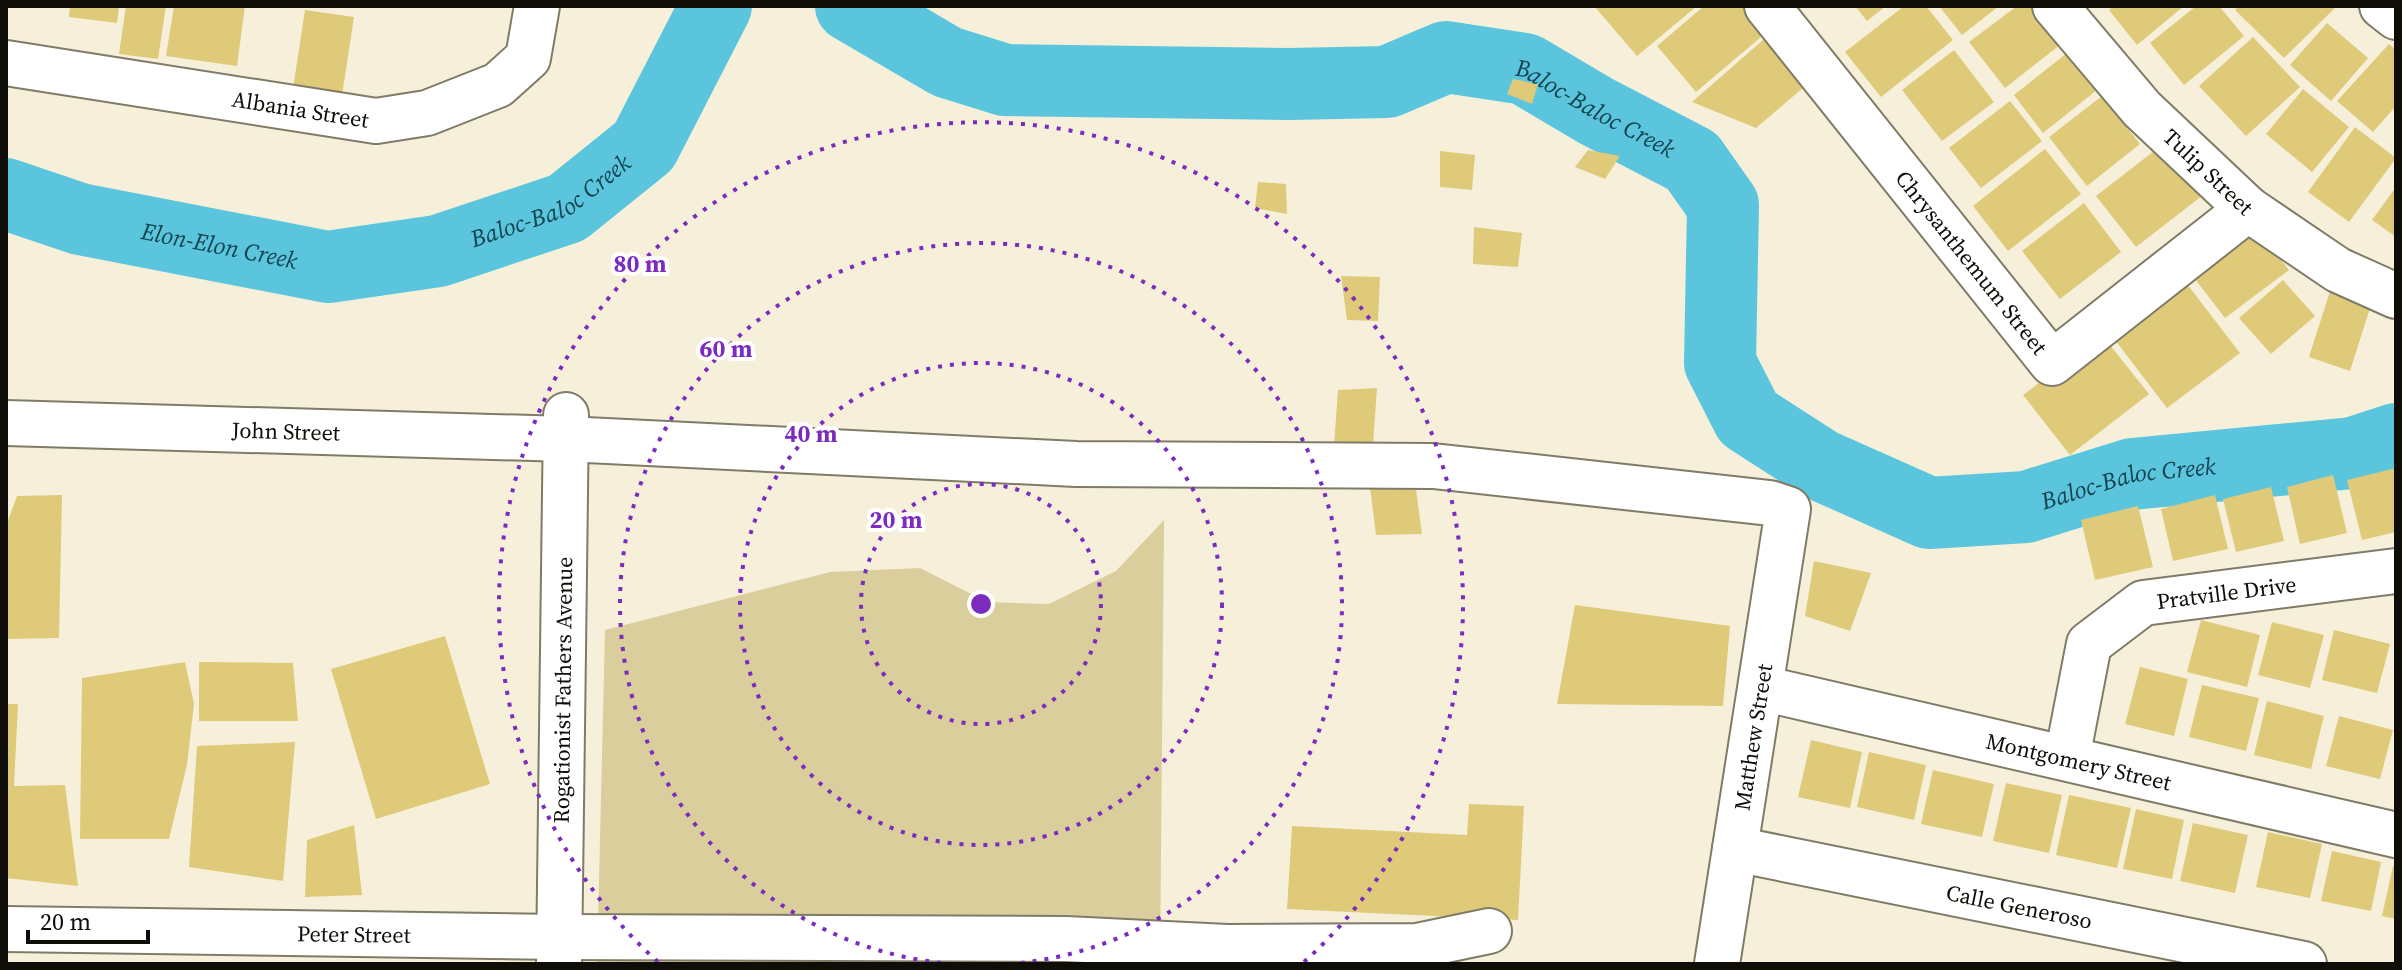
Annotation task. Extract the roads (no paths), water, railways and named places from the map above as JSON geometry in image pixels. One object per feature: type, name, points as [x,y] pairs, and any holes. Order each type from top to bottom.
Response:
[{"type":"street","name":"Albania Street","points":[[6,63],[376,121],[427,113],[498,85],[528,58],[537,6]]},
{"type":"street","name":"Chrysanthemum Street","points":[[1767,6],[2052,363],[2248,209]]},
{"type":"street","name":"Tulip Street","points":[[2055,6],[2142,109],[2248,209],[2338,270],[2396,296]]},
{"type":"street","points":[[2382,6],[2396,17]]},
{"type":"street","name":"John Street","points":[[6,423],[566,427],[1076,464],[1433,466],[1770,503],[1788,509]]},
{"type":"street","name":"Rogationist Fathers Avenue","points":[[559,950],[566,427]]},
{"type":"street","name":"Matthew Street","points":[[1717,964],[1788,509]]},
{"type":"street","name":"Pratville Drive","points":[[2067,758],[2089,644],[2143,603],[2396,571]]},
{"type":"street","name":"Montgomery Street","points":[[1761,688],[2396,835]]},
{"type":"street","name":"Calle Generoso","points":[[1735,849],[2304,964]]},
{"type":"street","name":"Peter Street","points":[[6,929],[559,950],[1066,939],[1227,947],[1417,946],[1489,931]]},
{"type":"waterway","name":"Elon-Elon Creek","points":[[6,194],[80,219],[328,267],[438,251],[567,208],[644,146],[716,6]]},
{"type":"waterway","name":"Baloc-Baloc Creek","points":[[851,6],[947,62],[1005,80],[1289,84],[1387,82],[1446,57],[1525,69],[1596,111],[1692,161],[1723,205],[1720,363],[1748,418],[1821,465],[1929,513],[2026,507],[2132,474],[2353,453],[2396,439]]}]
